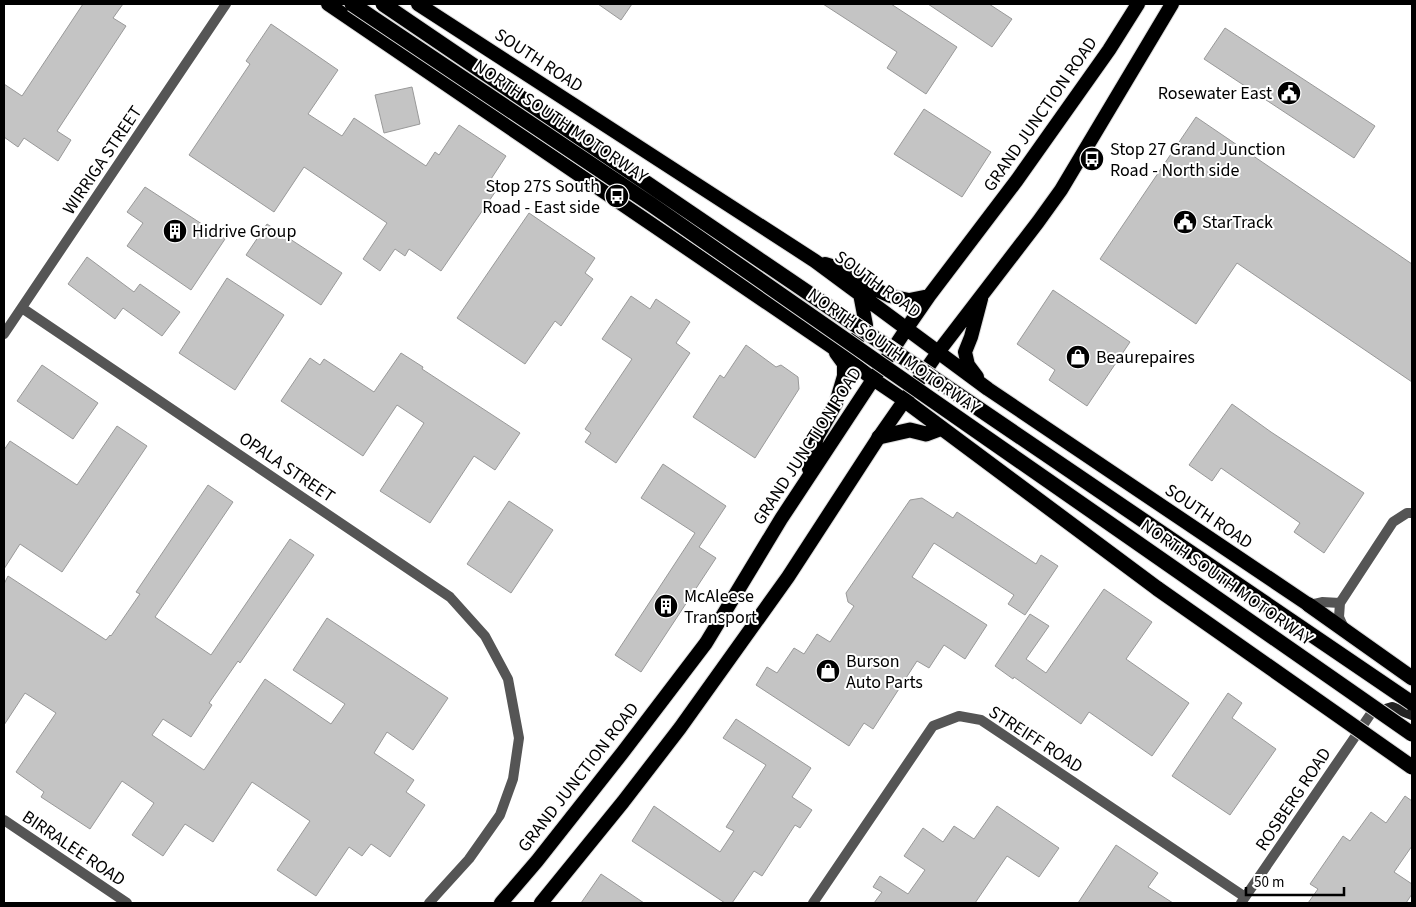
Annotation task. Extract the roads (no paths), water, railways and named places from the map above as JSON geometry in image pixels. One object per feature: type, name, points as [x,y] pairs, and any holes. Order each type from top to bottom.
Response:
[{"type":"highway","points":[[328,4],[832,347],[1158,589],[1412,767]]},
{"type":"highway","name":"NORTH SOUTH MOTORWAY","points":[[352,4],[652,205],[1412,734]]},
{"type":"highway","name":"NORTH SOUTH MOTORWAY","points":[[383,4],[1412,703]]},
{"type":"highway","name":"SOUTH ROAD","points":[[418,4],[815,261],[988,389],[1309,606]]},
{"type":"highway","name":"GRAND JUNCTION ROAD","points":[[501,903],[623,752],[706,643],[807,479],[906,328],[928,296],[1017,180],[1109,50],[1138,4]]},
{"type":"highway","points":[[541,903],[680,728],[788,577],[904,400],[1061,190],[1172,4]]},
{"type":"highway","points":[[815,261],[845,270],[890,296],[909,300],[928,296]]},
{"type":"highway","points":[[832,347],[857,339],[866,325],[860,294]]},
{"type":"highway","points":[[982,294],[971,337],[965,352],[968,365],[988,389]]},
{"type":"highway","points":[[807,479],[817,437],[836,403],[844,376],[844,364],[832,347]]},
{"type":"highway","points":[[879,437],[910,430],[926,434],[942,428]]},
{"type":"highway","points":[[1309,606],[1412,678]]},
{"type":"main road","points":[[1372,712],[1392,707],[1412,715]]},
{"type":"street","name":"WIRRIGA STREET","points":[[4,334],[226,4]]},
{"type":"street","name":"OPALA STREET","points":[[22,308],[450,596],[486,636],[508,679],[519,738],[513,779],[500,815],[492,828],[469,860],[429,903]]},
{"type":"street","points":[[1344,629],[1339,618],[1340,603],[1393,522],[1412,513]]},
{"type":"street","points":[[1309,606],[1322,602],[1340,603]]},
{"type":"street","name":"ROSBERG ROAD","points":[[1243,900],[1372,712]]},
{"type":"street","name":"STREIFF ROAD","points":[[813,903],[933,726],[959,716],[981,720],[1243,900]]},
{"type":"street","name":"BIRRALEE ROAD","points":[[4,820],[127,903]]},
{"type":"place","name":"Rosewater East","points":[[1289,93]]},
{"type":"place","name":"Stop 27 Grand Junction Road - North side","points":[[1092,159]]},
{"type":"place","name":"Stop 27S South Road - East side","points":[[617,196]]},
{"type":"place","name":"StarTrack","points":[[1185,222]]},
{"type":"place","name":"Hidrive Group","points":[[175,231]]},
{"type":"place","name":"Beaurepaires","points":[[1078,357]]},
{"type":"place","name":"McAleese Transport","points":[[666,606]]},
{"type":"place","name":"Burson Auto Parts","points":[[828,671]]}]
